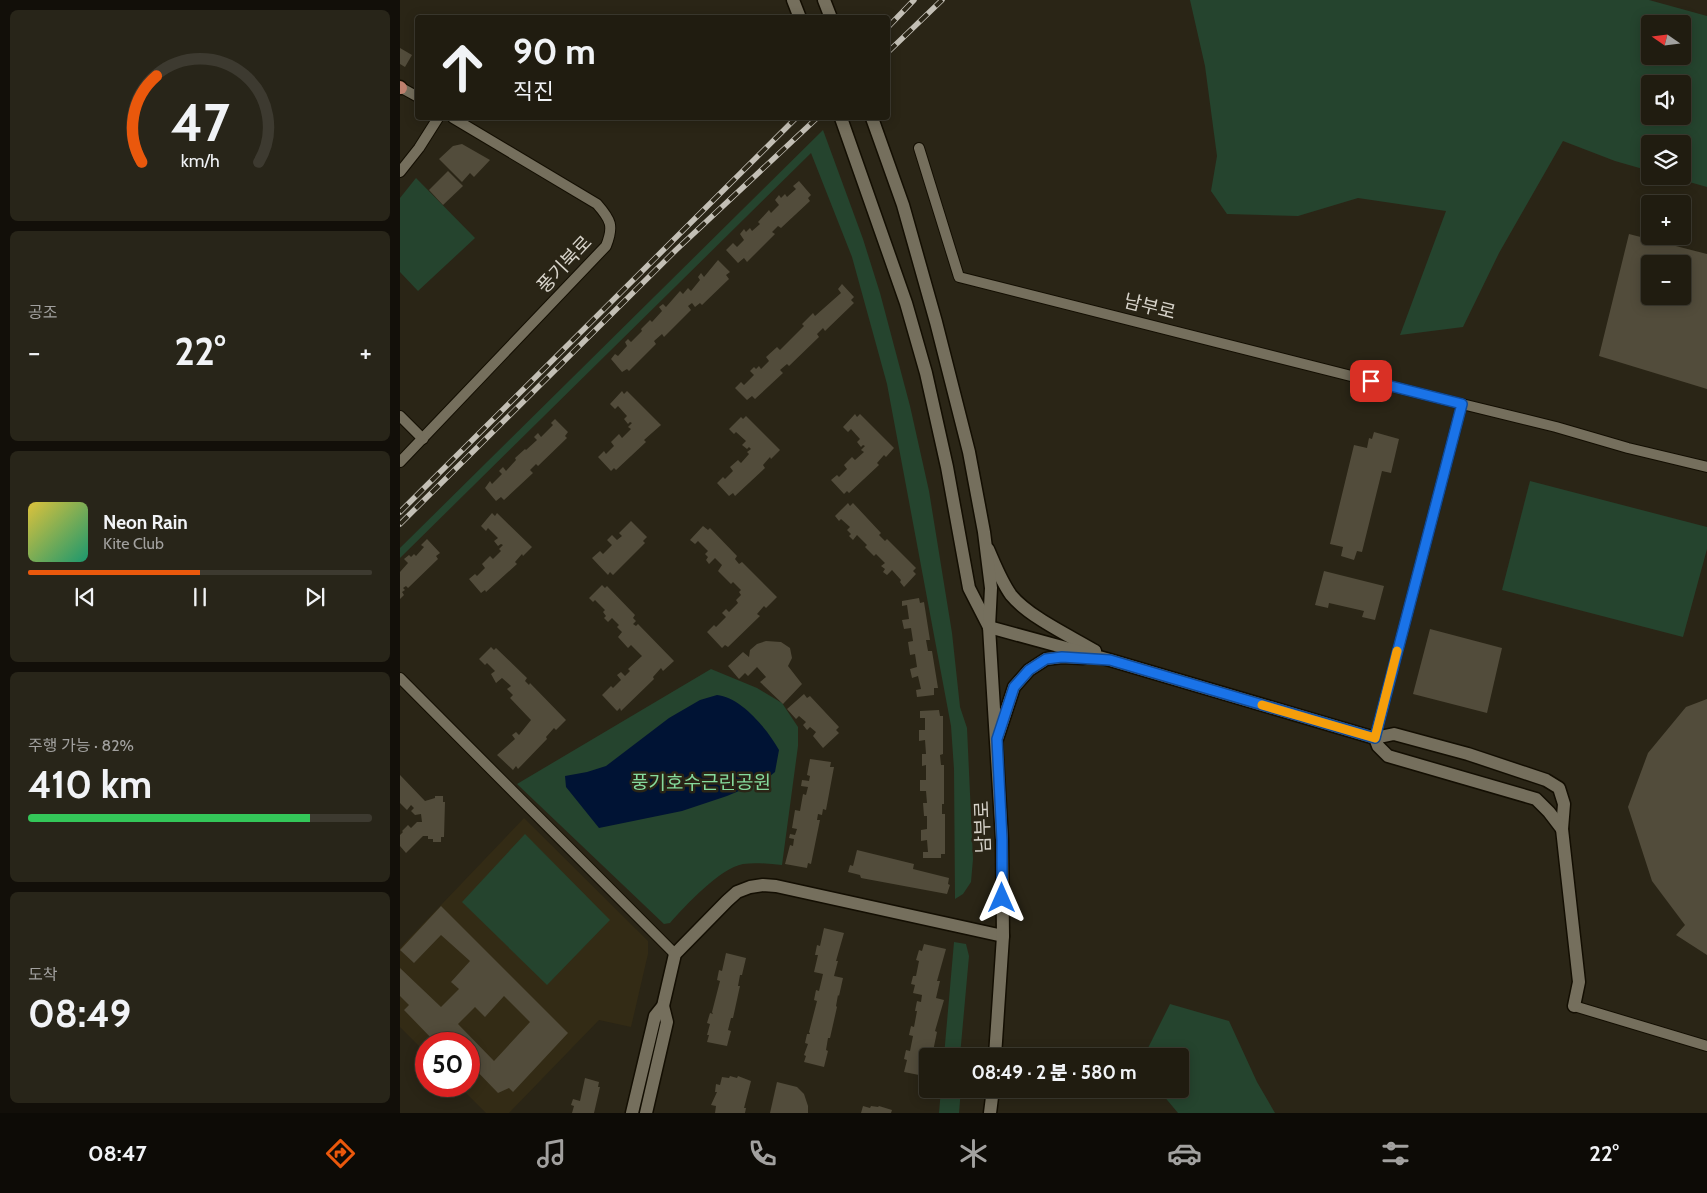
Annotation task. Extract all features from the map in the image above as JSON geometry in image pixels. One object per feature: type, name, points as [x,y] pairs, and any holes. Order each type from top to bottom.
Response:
[{"type":"street","points":[[793,0],[799,15]]},
{"type":"street","points":[[824,0],[830,15]]},
{"type":"street","points":[[400,87],[415,95]]},
{"type":"street","points":[[400,172],[419,148],[437,120]]},
{"type":"street","name":"풍기북로","points":[[400,462],[606,246],[612,232],[607,216],[596,204],[456,120]]},
{"type":"street","name":"남부로","points":[[842,120],[906,303],[926,373],[948,467],[969,588],[989,627]]},
{"type":"street","name":"남부로","points":[[873,120],[903,205],[969,452],[986,544],[991,588],[989,627],[1002,840],[1002,936],[995,1048]]},
{"type":"street","name":"남부로","points":[[919,148],[959,277],[1462,404]]},
{"type":"street","points":[[1562,829],[1536,799],[1388,756],[1378,746],[1375,738],[1462,404],[1707,467]]},
{"type":"street","points":[[400,416],[423,439]]},
{"type":"street","points":[[986,544],[999,576],[1012,596],[1035,616],[1110,660]]},
{"type":"street","points":[[989,627],[1110,660],[1375,738],[1394,734],[1468,754],[1546,780],[1560,788],[1564,804],[1562,829],[1579,982],[1574,1006],[1707,1046]]},
{"type":"street","points":[[997,739],[1014,687],[1029,670],[1046,659],[1062,657],[1110,660]]},
{"type":"street","points":[[400,678],[675,954]]},
{"type":"street","points":[[632,1113],[655,1016],[663,1006],[675,954],[737,892],[750,886],[763,884],[776,886],[1002,936]]},
{"type":"street","points":[[646,1113],[667,1022],[663,1006]]},
{"type":"street","points":[[990,1113],[991,1098]]},
{"type":"shaded area","points":[[524,818],[648,941],[648,954],[631,1027],[599,1020],[509,1113],[486,1113],[470,1097],[480,1097],[480,1032],[415,1032],[415,1042],[400,1027],[400,948]]},
{"type":"green space","points":[[1190,0],[1649,0],[1707,16],[1707,187],[1691,182],[1691,135],[1641,135],[1641,168],[1615,161],[1563,141],[1499,253],[1463,327],[1400,335],[1446,211],[1358,198],[1298,216],[1227,214],[1211,191],[1217,156],[1205,66]]},
{"type":"green space","points":[[823,130],[863,239],[880,293],[910,406],[929,491],[952,633],[960,707],[967,728],[973,859],[971,882],[963,894],[955,899],[954,769],[951,726],[887,384],[852,257],[811,153],[400,558],[400,548]]},
{"type":"green space","points":[[416,178],[475,238],[418,291],[400,272],[400,198]]},
{"type":"green space","points":[[1530,481],[1707,527],[1707,549],[1683,637],[1502,590]]},
{"type":"green space","name":"풍기호수근린공원","points":[[711,669],[757,688],[782,703],[798,727],[798,746],[782,865],[753,863],[734,867],[714,880],[684,907],[670,923],[664,924],[517,784]]},
{"type":"green space","points":[[525,834],[610,920],[547,985],[462,902]]},
{"type":"green space","points":[[954,942],[966,944],[969,956],[961,1048],[945,1048]]},
{"type":"green space","points":[[1170,1004],[1229,1021],[1257,1082],[1275,1113],[1178,1113],[1166,1098],[1189,1098],[1189,1048],[1148,1048]]},
{"type":"green space","points":[[940,1098],[960,1098],[959,1113],[939,1113]]},
{"type":"water","points":[[717,695],[726,697],[744,708],[768,733],[779,750],[775,772],[765,780],[727,796],[682,811],[599,828],[566,787],[565,776],[606,766],[669,718],[700,700]]},
{"type":"building","points":[[400,48],[412,55],[405,67],[400,64]]},
{"type":"building","points":[[462,144],[490,160],[474,177],[470,173],[462,182],[439,159],[453,146]]},
{"type":"building","points":[[448,171],[463,186],[443,205],[429,190]]},
{"type":"building","points":[[799,181],[811,195],[808,198],[810,201],[781,228],[778,226],[772,232],[775,234],[747,262],[744,258],[738,263],[726,250],[733,243],[737,247],[744,240],[740,234],[744,229],[746,232],[750,228],[752,231],[760,224],[758,222],[769,210],[771,213],[779,205],[775,200],[779,195],[781,198],[785,194],[787,197],[796,189],[793,186]]},
{"type":"building","points":[[1629,234],[1641,237],[1641,245],[1672,245],[1707,254],[1707,389],[1599,356]]},
{"type":"building","points":[[718,260],[730,272],[726,275],[729,279],[702,305],[700,303],[695,307],[692,303],[688,306],[691,310],[664,337],[662,334],[654,341],[656,344],[629,371],[627,369],[622,372],[611,359],[615,354],[618,356],[627,346],[625,342],[628,339],[631,342],[650,320],[652,322],[662,311],[659,307],[663,304],[666,307],[680,291],[683,294],[688,288],[691,291],[700,280],[698,277],[701,273],[704,277]]},
{"type":"building","points":[[842,284],[854,297],[851,300],[854,303],[825,331],[823,328],[817,334],[819,337],[789,366],[787,364],[780,370],[783,373],[755,399],[752,396],[747,400],[735,388],[741,382],[744,385],[754,375],[750,371],[754,367],[756,369],[759,366],[761,369],[769,361],[766,357],[777,347],[780,350],[804,326],[802,324],[813,313],[815,316],[841,293],[838,289]]},
{"type":"building","points":[[622,391],[624,394],[627,391],[661,425],[616,470],[614,468],[611,471],[598,457],[604,451],[606,454],[614,446],[611,442],[619,434],[622,438],[631,429],[628,427],[632,423],[628,424],[624,419],[627,416],[618,406],[615,409],[610,404]]},
{"type":"building","points":[[855,414],[857,417],[860,414],[894,448],[886,457],[884,455],[877,463],[879,465],[849,493],[847,491],[844,494],[831,480],[837,475],[839,477],[847,469],[844,465],[852,457],[855,460],[864,452],[861,450],[865,446],[861,447],[857,442],[860,439],[851,429],[848,432],[843,427]]},
{"type":"building","points":[[746,416],[780,450],[771,459],[770,457],[763,465],[765,468],[735,496],[733,493],[729,496],[717,483],[723,477],[725,479],[733,471],[730,467],[738,460],[741,463],[749,454],[747,452],[751,449],[749,447],[747,449],[742,445],[746,441],[736,432],[734,434],[729,429],[741,417],[743,419]]},
{"type":"building","points":[[555,419],[568,432],[565,436],[567,438],[538,466],[536,464],[530,470],[533,473],[504,500],[501,497],[496,501],[485,488],[490,481],[492,484],[502,474],[499,471],[503,467],[506,471],[516,460],[515,458],[537,440],[534,437],[538,433],[541,437],[553,425],[551,423]]},
{"type":"building","points":[[1374,432],[1399,439],[1391,473],[1382,471],[1362,552],[1357,551],[1354,560],[1341,556],[1343,547],[1330,544],[1354,445],[1367,448],[1369,438],[1372,439]]},
{"type":"building","points":[[848,503],[850,506],[853,503],[881,533],[879,535],[885,541],[887,539],[916,568],[913,571],[916,574],[904,587],[900,582],[901,580],[892,570],[887,575],[883,572],[885,569],[881,566],[885,563],[865,547],[867,545],[857,535],[853,540],[847,530],[850,527],[841,519],[839,521],[835,516]]},
{"type":"building","points":[[492,513],[495,516],[497,513],[532,547],[523,556],[522,554],[515,562],[517,564],[486,592],[485,590],[481,593],[469,579],[475,574],[477,576],[485,568],[482,564],[490,556],[493,559],[501,551],[499,549],[503,545],[498,546],[494,541],[498,538],[488,528],[486,531],[481,526]]},
{"type":"building","points":[[631,521],[647,537],[643,541],[645,543],[613,575],[610,572],[608,575],[592,558],[600,551],[603,554],[612,545],[607,540],[612,535],[617,540],[622,536],[619,533]]},
{"type":"building","points":[[703,526],[708,530],[710,528],[737,556],[735,559],[739,564],[742,562],[777,597],[766,608],[764,606],[757,614],[760,616],[728,647],[725,645],[722,648],[707,632],[714,625],[716,627],[726,617],[722,613],[726,609],[729,612],[738,603],[736,600],[741,595],[739,592],[741,590],[733,582],[731,584],[718,571],[722,565],[715,558],[709,564],[706,560],[708,557],[705,554],[708,551],[698,541],[695,544],[690,540]]},
{"type":"building","points":[[427,539],[440,553],[436,556],[438,559],[408,588],[406,586],[403,588],[405,590],[402,592],[404,595],[400,599],[400,572],[408,563],[404,559],[409,555],[411,557],[414,554],[416,556],[424,547],[421,545]]},
{"type":"building","points":[[1324,571],[1384,586],[1375,620],[1362,617],[1364,611],[1329,603],[1328,608],[1315,605]]},
{"type":"building","points":[[602,585],[605,588],[607,586],[635,615],[633,618],[636,621],[633,624],[636,626],[638,624],[674,661],[663,671],[661,668],[653,677],[654,679],[621,711],[620,708],[617,711],[602,695],[621,680],[617,675],[621,672],[625,676],[630,671],[628,669],[642,656],[631,645],[628,648],[618,637],[622,632],[617,627],[619,625],[612,618],[608,622],[604,618],[606,616],[603,612],[605,610],[595,600],[593,602],[589,598]]},
{"type":"building","points":[[919,598],[920,603],[924,602],[930,640],[926,640],[928,651],[932,651],[938,688],[934,688],[934,695],[917,697],[916,690],[921,689],[918,676],[912,678],[910,669],[917,667],[915,654],[910,655],[908,642],[913,641],[911,628],[904,629],[902,620],[909,619],[907,605],[902,606],[902,601]]},
{"type":"building","points":[[1430,629],[1502,648],[1487,713],[1413,694]]},
{"type":"building","points":[[766,641],[781,642],[790,648],[792,658],[788,666],[802,684],[783,704],[760,682],[766,677],[757,667],[748,676],[745,673],[739,679],[728,666],[743,652],[749,657],[750,650],[757,644]]},
{"type":"building","points":[[491,647],[494,650],[496,648],[527,678],[525,681],[529,685],[530,683],[566,720],[556,730],[554,728],[546,737],[547,739],[518,769],[516,766],[513,770],[497,755],[515,739],[512,735],[516,732],[519,735],[531,720],[510,698],[513,695],[507,689],[511,686],[502,678],[496,683],[491,674],[495,671],[487,663],[485,665],[479,659]]},
{"type":"building","points":[[804,694],[807,698],[810,696],[839,727],[836,730],[839,733],[823,748],[813,736],[816,732],[810,727],[807,730],[803,725],[806,722],[799,716],[796,719],[787,709]]},
{"type":"building","points":[[1707,699],[1707,955],[1676,935],[1685,925],[1652,881],[1628,807],[1648,753],[1686,707]]},
{"type":"building","points":[[939,710],[940,716],[943,716],[943,754],[940,755],[941,765],[944,765],[944,804],[942,804],[942,814],[945,814],[945,854],[941,854],[941,858],[923,858],[923,852],[928,852],[927,840],[921,841],[921,830],[927,829],[927,816],[924,816],[923,803],[927,803],[926,791],[920,791],[920,780],[926,780],[926,765],[922,766],[922,754],[926,754],[925,740],[919,741],[919,730],[925,730],[925,718],[920,718],[920,711]]},
{"type":"building","points":[[810,759],[831,762],[830,767],[834,767],[826,810],[823,809],[822,815],[818,814],[817,820],[820,820],[811,864],[808,863],[807,868],[785,864],[790,845],[793,846],[794,839],[789,838],[790,834],[795,835],[797,829],[792,828],[795,810],[800,811],[803,794],[806,795],[808,787],[801,786],[802,780],[809,781],[810,776],[807,775]]},
{"type":"building","points":[[400,775],[425,801],[435,798],[435,796],[443,796],[443,802],[445,802],[444,837],[441,837],[441,842],[433,842],[433,839],[428,839],[428,836],[423,836],[406,853],[400,846],[402,831],[408,825],[411,828],[417,822],[422,822],[421,814],[415,815],[411,811],[414,808],[411,805],[407,810],[400,803]]},
{"type":"building","points":[[857,850],[914,864],[913,869],[949,878],[948,884],[950,885],[947,894],[861,878],[860,875],[848,872],[850,865],[853,866]]},
{"type":"building","points":[[441,906],[568,1033],[513,1092],[509,1088],[498,1093],[480,1074],[480,1047],[494,1061],[530,1022],[504,996],[485,1017],[475,1007],[458,1024],[466,1032],[425,1032],[404,1010],[409,1005],[400,996],[400,968],[441,1007],[459,989],[451,982],[470,961],[441,935],[414,963],[400,950]]},
{"type":"building","points":[[824,928],[844,933],[834,976],[843,978],[830,1038],[828,1038],[826,1050],[828,1051],[824,1067],[804,1062],[806,1056],[804,1055],[808,1044],[805,1043],[807,1034],[810,1034],[817,1001],[814,1000],[816,990],[819,991],[823,974],[814,972],[818,955],[815,955],[817,945],[820,946]]},
{"type":"building","points":[[924,944],[946,949],[937,981],[940,981],[936,998],[944,1000],[935,1031],[937,1032],[934,1048],[919,1048],[919,1075],[904,1072],[907,1060],[904,1059],[906,1050],[910,1051],[913,1036],[909,1035],[911,1026],[914,1027],[917,1001],[921,1002],[922,995],[913,993],[915,985],[911,984],[913,976],[916,976],[919,961],[916,960],[919,950],[922,951]]},
{"type":"building","points":[[726,953],[746,958],[742,975],[740,975],[738,986],[740,986],[733,1018],[731,1018],[728,1030],[731,1031],[727,1046],[707,1042],[710,1024],[707,1023],[710,1013],[713,1014],[720,981],[717,980],[719,970],[722,971]]},
{"type":"building","points":[[730,1076],[737,1078],[738,1076],[751,1081],[744,1108],[746,1108],[745,1113],[715,1113],[716,1106],[711,1105],[717,1092],[715,1092],[716,1084],[720,1085],[722,1077],[729,1078]]},
{"type":"building","points":[[585,1078],[599,1082],[598,1087],[600,1087],[594,1113],[572,1113],[574,1106],[571,1105],[573,1099],[580,1101]]},
{"type":"building","points":[[777,1082],[797,1087],[804,1094],[808,1113],[770,1113]]},
{"type":"building","points":[[863,1106],[870,1108],[871,1106],[879,1106],[892,1110],[891,1113],[861,1113]]},
{"type":"railway","points":[[890,25],[914,0]]},
{"type":"railway","points":[[890,50],[942,0]]},
{"type":"railway","points":[[400,512],[794,120]]},
{"type":"railway","points":[[400,524],[676,250],[815,120]]},
{"type":"slow traffic","points":[[1262,705],[1375,738],[1397,651]]},
{"type":"route","points":[[1002,898],[1002,840],[997,739],[1014,687],[1029,670],[1046,659],[1062,657],[1110,660],[1375,738],[1462,404],[1371,381]]}]
